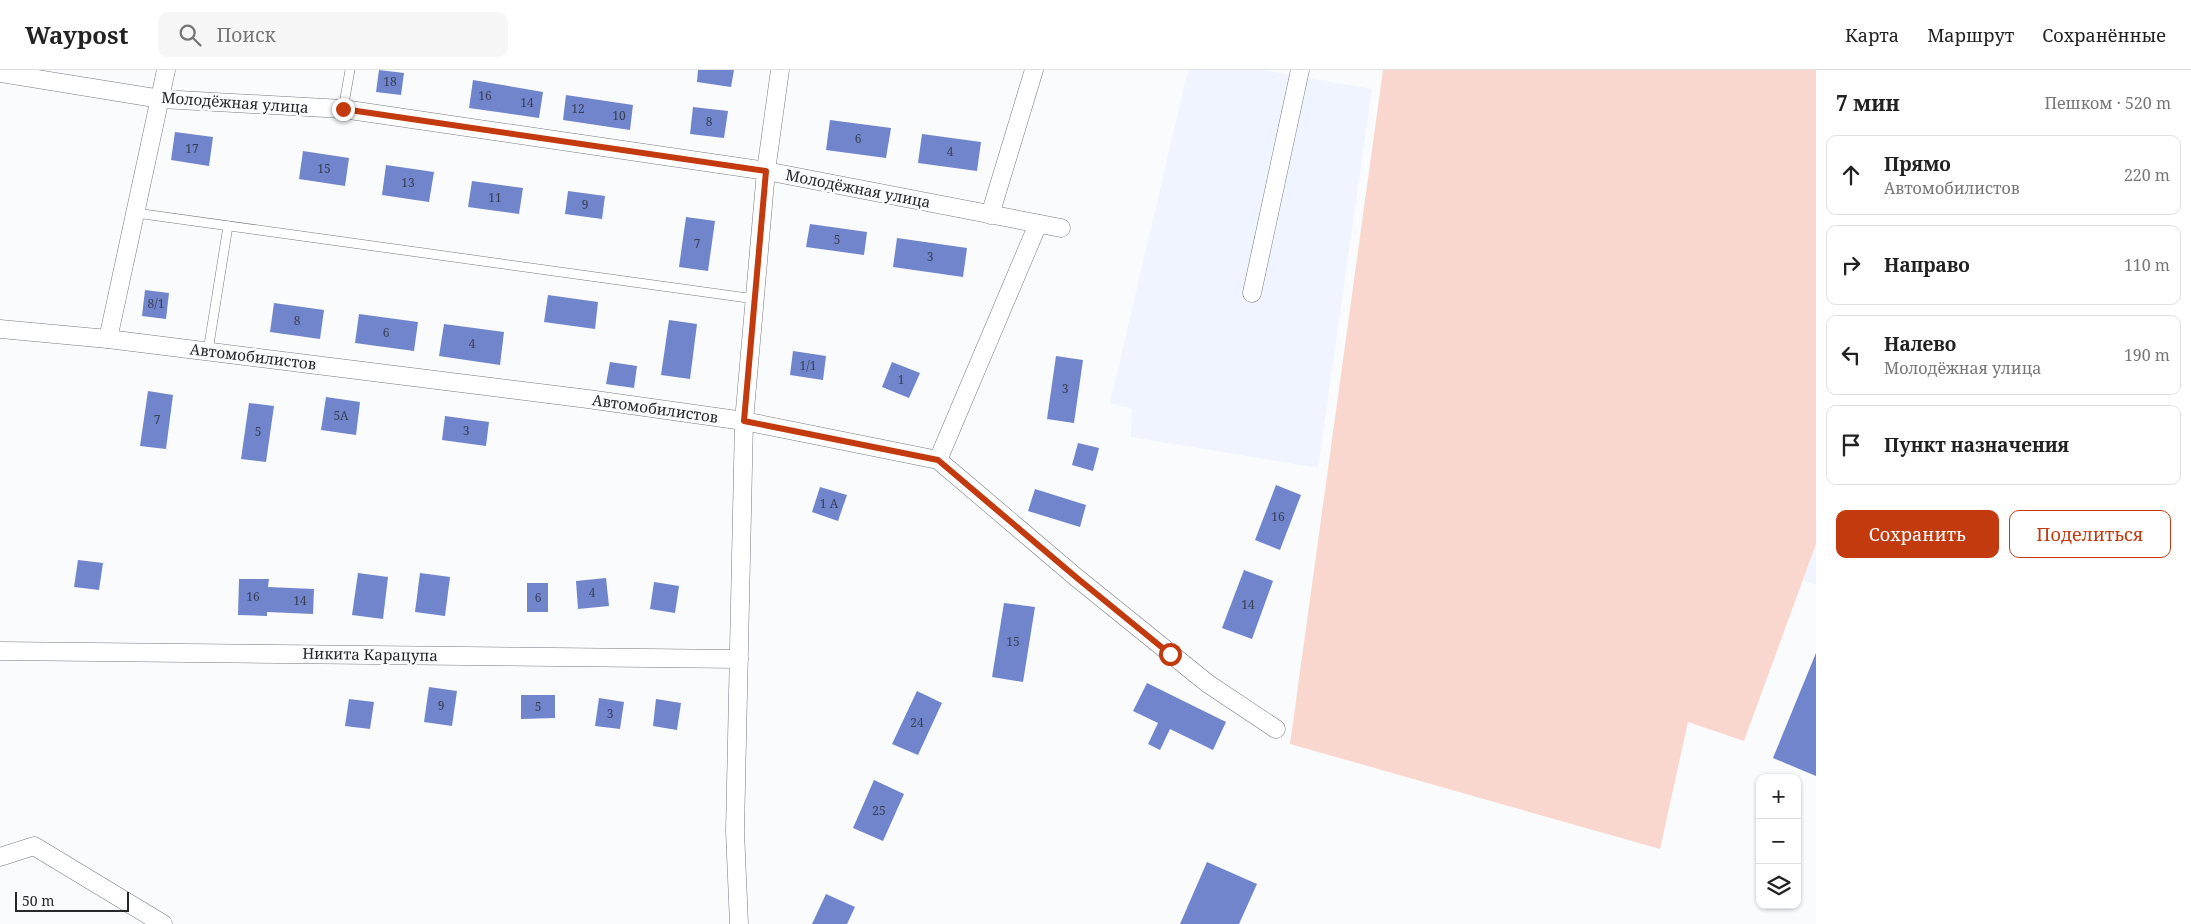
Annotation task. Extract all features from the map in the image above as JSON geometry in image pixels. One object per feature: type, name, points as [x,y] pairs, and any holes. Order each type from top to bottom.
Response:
[{"type":"street","points":[[108,339],[166,70]]},
{"type":"street","points":[[739,924],[735,831],[744,421],[766,171],[780,70]]},
{"type":"street","points":[[990,215],[1034,70]]},
{"type":"street","points":[[1252,293],[1300,70]]},
{"type":"street","name":"Молодёжная улица","points":[[0,74],[161,99],[343,109],[766,171],[1061,228]]},
{"type":"street","points":[[938,460],[1038,224]]},
{"type":"street","name":"Автомобилистов","points":[[0,329],[108,339],[588,399],[744,421],[938,460],[1077,578],[1207,683],[1276,729]]},
{"type":"street","name":"Никита Карацупа","points":[[0,651],[739,659]]},
{"type":"street","points":[[0,857],[34,846],[163,924]]},
{"type":"lane","points":[[343,109],[350,70]]},
{"type":"lane","points":[[136,213],[755,299]]},
{"type":"lane","points":[[208,351],[228,226]]},
{"type":"shaded area","points":[[1188,70],[1262,70],[1372,89],[1318,468],[1131,437],[1132,409],[1110,403]]},
{"type":"shaded area","points":[[1383,70],[1816,70],[1816,544],[1744,741],[1688,722],[1660,849],[1290,744]]},
{"type":"shaded area","points":[[1816,544],[1816,585],[1803,580]]},
{"type":"building","points":[[379,70],[404,73],[401,95],[376,92]]},
{"type":"building","points":[[698,70],[734,70],[731,87],[697,82]]},
{"type":"building","points":[[473,80],[543,92],[539,118],[469,108]]},
{"type":"building","points":[[566,95],[633,105],[630,130],[563,120]]},
{"type":"building","points":[[693,107],[728,111],[724,138],[690,134]]},
{"type":"building","points":[[830,120],[891,128],[886,158],[826,150]]},
{"type":"building","points":[[175,132],[213,137],[209,166],[171,160]]},
{"type":"building","points":[[922,134],[981,142],[977,171],[918,163]]},
{"type":"building","points":[[303,151],[349,158],[345,186],[299,179]]},
{"type":"building","points":[[386,165],[434,172],[429,202],[382,195]]},
{"type":"building","points":[[472,181],[523,188],[519,214],[468,207]]},
{"type":"building","points":[[568,191],[605,196],[602,219],[565,214]]},
{"type":"building","points":[[686,217],[715,221],[708,271],[679,267]]},
{"type":"building","points":[[810,224],[867,232],[864,255],[806,247]]},
{"type":"building","points":[[897,238],[967,248],[963,277],[893,267]]},
{"type":"building","points":[[145,290],[169,293],[166,319],[142,316]]},
{"type":"building","points":[[548,295],[598,302],[595,329],[544,322]]},
{"type":"building","points":[[274,303],[324,310],[320,339],[270,332]]},
{"type":"building","points":[[359,314],[418,322],[414,351],[355,343]]},
{"type":"building","points":[[669,320],[697,324],[690,379],[661,375]]},
{"type":"building","points":[[444,324],[504,332],[500,365],[439,356]]},
{"type":"building","points":[[793,351],[826,356],[823,380],[790,375]]},
{"type":"building","points":[[1056,356],[1083,360],[1074,423],[1047,419]]},
{"type":"building","points":[[610,362],[637,366],[634,388],[606,384]]},
{"type":"building","points":[[892,362],[920,373],[909,398],[882,387]]},
{"type":"building","points":[[148,391],[173,395],[166,449],[140,446]]},
{"type":"building","points":[[326,397],[360,402],[356,435],[321,430]]},
{"type":"building","points":[[249,403],[274,406],[266,462],[241,459]]},
{"type":"building","points":[[445,416],[489,422],[486,446],[442,440]]},
{"type":"building","points":[[1078,443],[1099,448],[1093,471],[1072,465]]},
{"type":"building","points":[[1276,485],[1301,495],[1280,550],[1255,540]]},
{"type":"building","points":[[820,487],[847,495],[838,521],[812,512]]},
{"type":"building","points":[[1035,489],[1086,505],[1080,527],[1028,511]]},
{"type":"building","points":[[78,560],[103,563],[99,590],[74,587]]},
{"type":"building","points":[[1244,570],[1273,581],[1252,639],[1222,628]]},
{"type":"building","points":[[358,573],[388,577],[383,619],[352,615]]},
{"type":"building","points":[[420,573],[450,577],[445,616],[415,612]]},
{"type":"building","points":[[606,578],[609,606],[578,609],[576,581]]},
{"type":"building","points":[[239,579],[269,579],[268,587],[314,589],[313,614],[267,612],[267,616],[238,615]]},
{"type":"building","points":[[654,582],[679,586],[675,613],[650,609]]},
{"type":"building","points":[[527,583],[548,583],[548,612],[527,612]]},
{"type":"building","points":[[1004,603],[1035,607],[1023,682],[992,677]]},
{"type":"building","points":[[1816,653],[1816,776],[1773,758]]},
{"type":"building","points":[[1147,683],[1226,722],[1213,750],[1170,729],[1160,750],[1148,744],[1158,723],[1133,711]]},
{"type":"building","points":[[429,687],[457,691],[452,726],[424,722]]},
{"type":"building","points":[[917,691],[942,703],[918,755],[892,744]]},
{"type":"building","points":[[521,695],[555,695],[555,718],[521,719]]},
{"type":"building","points":[[599,698],[624,702],[620,729],[595,726]]},
{"type":"building","points":[[349,699],[374,702],[370,729],[345,726]]},
{"type":"building","points":[[656,699],[681,703],[677,730],[653,726]]},
{"type":"building","points":[[874,780],[904,794],[883,841],[853,828]]},
{"type":"building","points":[[1207,862],[1257,884],[1239,924],[1180,924]]},
{"type":"building","points":[[826,894],[855,907],[847,924],[812,924]]},
{"type":"route","points":[[343,109],[766,171],[744,421],[938,460],[1170,654]]}]
